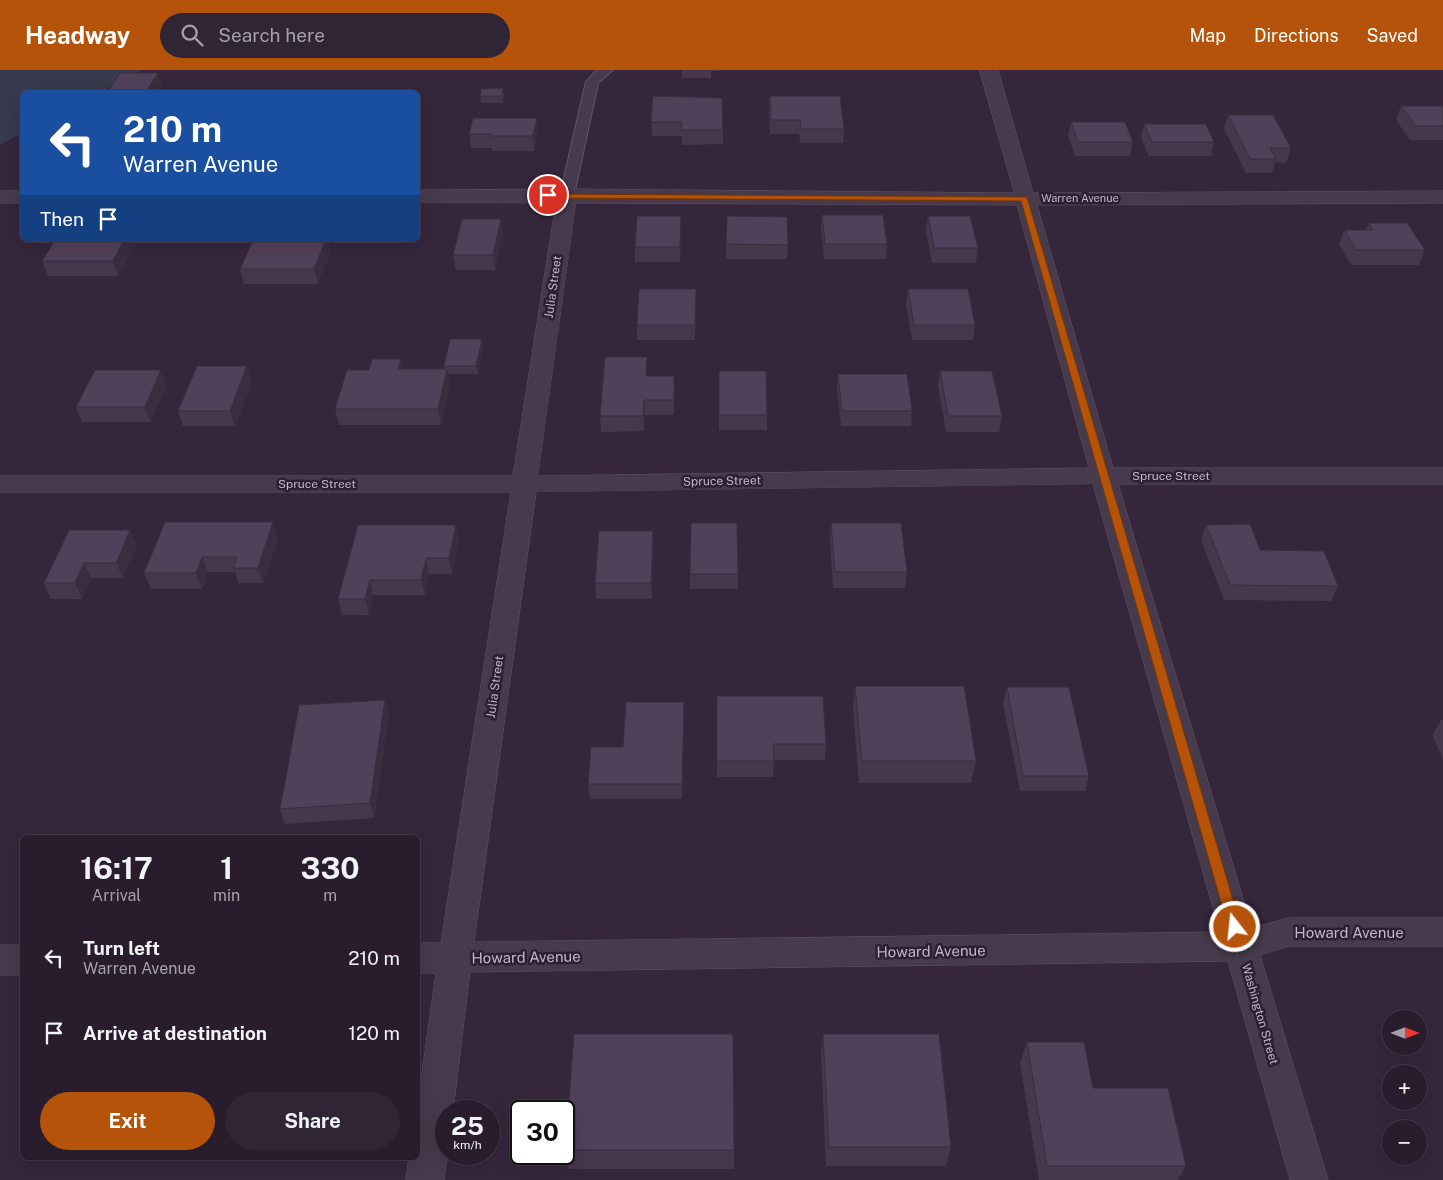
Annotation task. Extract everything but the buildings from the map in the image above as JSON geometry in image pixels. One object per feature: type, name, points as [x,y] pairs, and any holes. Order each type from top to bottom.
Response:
[{"type":"street","name":"Washington Street","points":[[989,70],[1103,476],[1309,1180]]},
{"type":"street","name":"Warren Avenue","points":[[420,196],[567,195],[1024,199],[1443,197]]},
{"type":"street","name":"Julia Street","points":[[426,1180],[455,958],[567,195]]},
{"type":"street","points":[[0,197],[20,197]]},
{"type":"street","name":"Spruce Street","points":[[0,484],[524,484],[1103,476],[1443,476]]},
{"type":"street","name":"Howard Avenue","points":[[420,958],[1240,946],[1289,932],[1443,932]]},
{"type":"street","points":[[0,960],[20,960]]},
{"type":"lane","points":[[567,195],[592,82],[607,70]]},
{"type":"shaded area","points":[[0,70],[143,70],[104,90],[20,90],[20,134],[0,145]]},
{"type":"route","points":[[548,195],[1024,199],[1235,927]]}]
